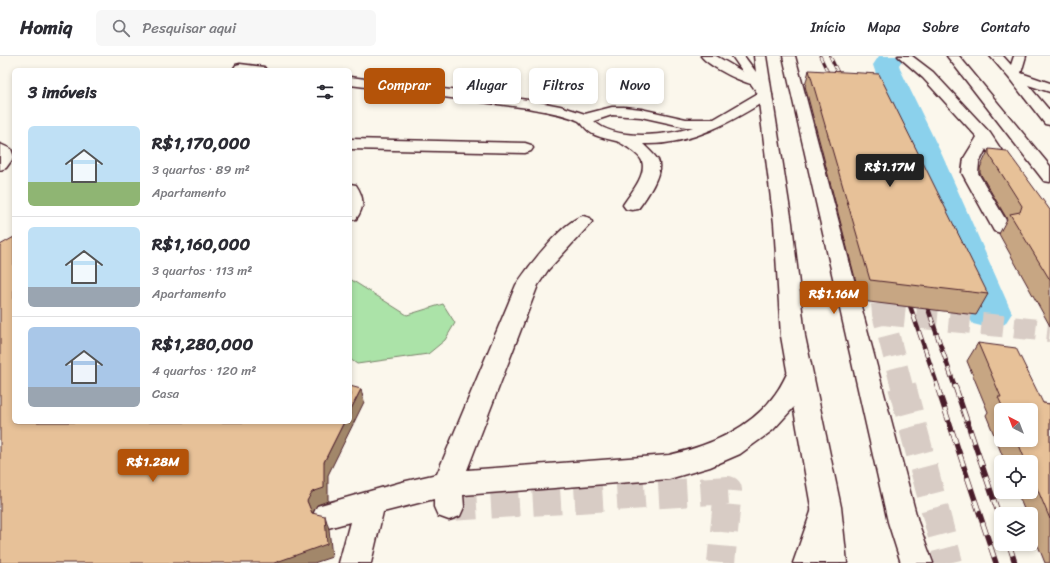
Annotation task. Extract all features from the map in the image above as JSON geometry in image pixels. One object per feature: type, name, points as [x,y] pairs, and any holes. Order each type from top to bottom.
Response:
[{"type":"main road","points":[[706,56],[761,88]]},
{"type":"main road","points":[[738,56],[761,88]]},
{"type":"main road","points":[[760,56],[761,88],[783,223],[793,336],[826,507],[831,563]]},
{"type":"main road","points":[[789,56],[903,522],[916,563]]},
{"type":"main road","points":[[904,56],[928,75],[985,136],[1020,189]]},
{"type":"main road","points":[[953,56],[969,78],[1050,177]]},
{"type":"main road","points":[[1014,75],[1020,56]]},
{"type":"main road","points":[[999,59],[1014,75],[1050,121]]},
{"type":"main road","points":[[1014,75],[1050,88]]},
{"type":"main road","points":[[1031,80],[1050,83]]},
{"type":"main road","points":[[352,81],[528,104],[554,109],[586,119],[598,114],[612,111],[624,111],[641,113],[686,123],[715,123]]},
{"type":"main road","points":[[621,138],[651,141],[666,139],[699,130],[740,110],[761,88]]},
{"type":"main road","points":[[586,119],[587,123],[594,128],[621,138],[648,156],[652,165],[650,175],[632,205]]},
{"type":"main road","points":[[985,136],[969,168],[970,173],[1001,227]]},
{"type":"main road","points":[[0,165],[6,157],[2,142]]},
{"type":"main road","points":[[352,144],[525,148]]},
{"type":"main road","points":[[352,192],[355,197],[354,208],[352,211]]},
{"type":"main road","points":[[448,495],[484,395],[527,285],[540,266],[566,238],[584,222]]},
{"type":"main road","points":[[328,515],[402,494],[448,495],[669,467],[700,460],[730,446],[764,424],[785,400],[800,372]]},
{"type":"main road","points":[[355,563],[370,503]]},
{"type":"main road","points":[[809,563],[826,507]]},
{"type":"green space","points":[[352,280],[407,315],[443,304],[455,323],[445,340],[428,354],[357,364],[352,360]]},
{"type":"building","points":[[809,70],[879,74],[988,294],[870,280]]},
{"type":"building","points":[[989,149],[1007,151],[1050,210],[1050,280],[1010,214],[1020,212],[1022,206],[989,154]]},
{"type":"building","points":[[12,238],[12,424],[343,424],[324,462],[324,488],[312,492],[307,501],[312,513],[325,516],[327,544],[274,563],[0,563],[0,245]]},
{"type":"building","points":[[978,343],[1016,348],[1043,403],[1050,404],[1050,519],[1038,491],[1038,455],[1023,455],[1020,447],[1038,447],[1038,403],[1001,403],[998,397],[1001,397]]},
{"type":"building","points":[[352,387],[361,389],[352,407]]},
{"type":"waterway","points":[[892,56],[886,65],[888,71],[925,155],[989,313]]},
{"type":"tunnel","points":[[882,303],[883,314]]},
{"type":"tunnel","points":[[883,314],[1050,331]]},
{"type":"tunnel","points":[[883,314],[902,387]]},
{"type":"tunnel","points":[[902,386],[949,563]]},
{"type":"tunnel","points":[[449,507],[728,490],[721,563]]},
{"type":"railway","points":[[820,56],[832,81]]},
{"type":"railway","points":[[830,56],[842,81]]},
{"type":"railway","points":[[907,297],[938,387]]},
{"type":"railway","points":[[925,300],[955,387]]},
{"type":"railway","points":[[937,386],[996,563]]},
{"type":"railway","points":[[955,386],[996,507]]},
{"type":"railway","points":[[1011,551],[1015,563]]}]
